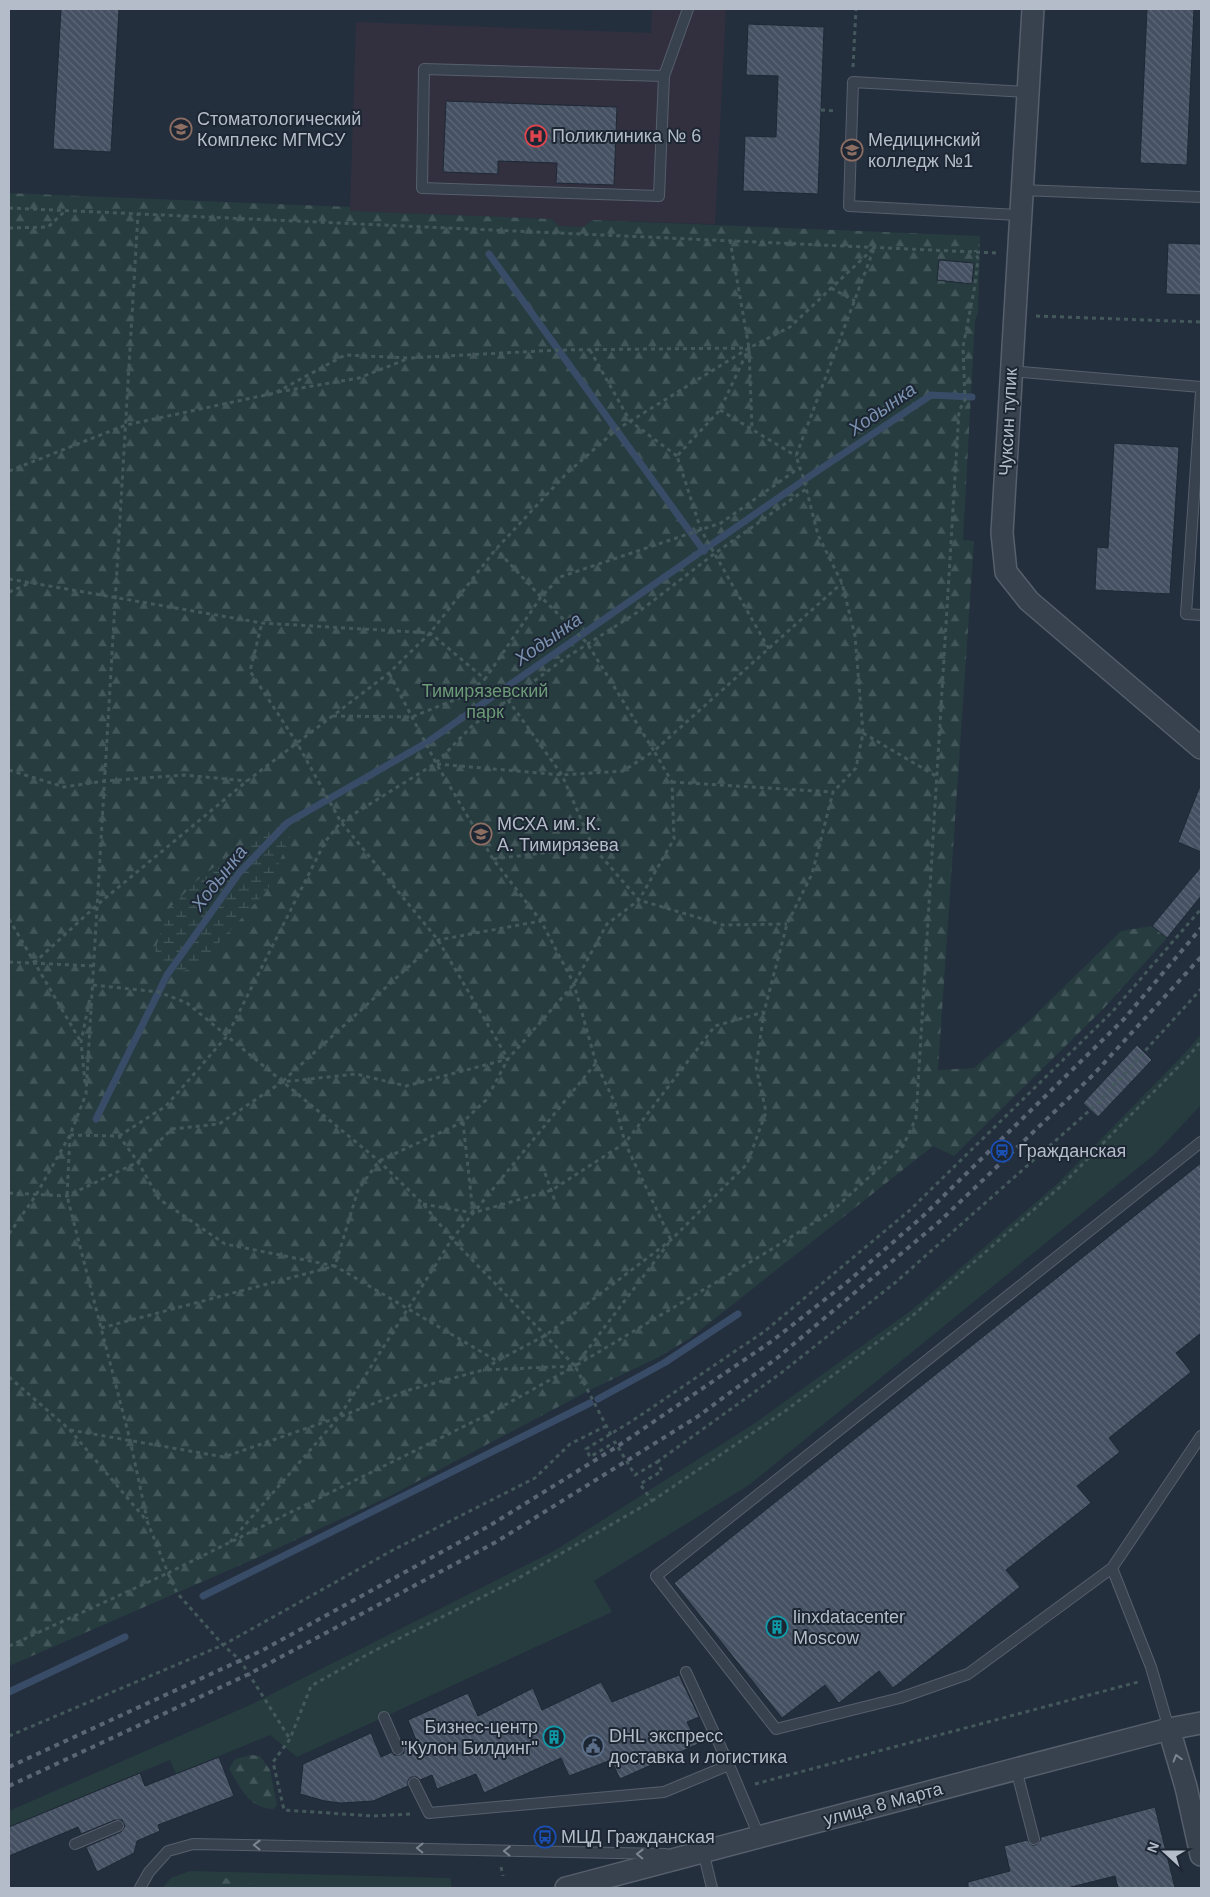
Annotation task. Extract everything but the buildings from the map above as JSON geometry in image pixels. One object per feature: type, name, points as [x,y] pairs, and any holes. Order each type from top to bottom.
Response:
[{"type":"street","name":"Чуксин тупик","points":[[1032,9],[1002,533],[1006,572],[1030,601],[1201,748]]},
{"type":"street","name":"улица 8 Марта","points":[[567,1888],[1169,1729],[1201,1723]]},
{"type":"street","points":[[1169,1729],[1186,1787],[1201,1855]]},
{"type":"lane","points":[[664,76],[424,68],[422,188],[659,196],[664,76],[688,9]]},
{"type":"lane","points":[[1020,215],[849,206],[853,82],[1027,92]]},
{"type":"lane","points":[[1021,190],[1201,197]]},
{"type":"lane","points":[[1011,371],[1201,387]]},
{"type":"lane","points":[[1201,392],[1186,614],[1201,615]]},
{"type":"lane","points":[[1201,1142],[656,1576],[776,1729],[900,1698],[968,1674],[1112,1568],[1201,1436]]},
{"type":"lane","points":[[1112,1568],[1153,1678],[1169,1729]]},
{"type":"lane","points":[[686,1672],[729,1764],[759,1836]]},
{"type":"lane","points":[[384,1717],[398,1749]]},
{"type":"lane","points":[[414,1783],[428,1813],[664,1792],[729,1764]]},
{"type":"lane","points":[[1016,1769],[1034,1838]]},
{"type":"lane","points":[[75,1844],[118,1826]]},
{"type":"lane","points":[[140,1888],[149,1872],[168,1851],[193,1844],[696,1853],[712,1888]]},
{"type":"path","points":[[853,82],[856,9]]},
{"type":"path","points":[[9,208],[981,251]]},
{"type":"path","points":[[9,228],[48,227],[65,211]]},
{"type":"path","points":[[9,1234],[36,1195],[70,1135],[86,1094],[138,214]]},
{"type":"path","points":[[730,240],[748,348],[752,430]]},
{"type":"path","points":[[34,963],[97,905],[247,781],[389,673],[430,633],[496,549],[566,474],[616,430],[748,348],[790,327],[875,246]]},
{"type":"path","points":[[575,1366],[671,1240],[747,1164],[766,1112],[756,1067],[764,1012],[787,924],[812,874],[833,792],[856,768],[863,733],[855,636],[842,582],[818,535],[796,456],[875,246]]},
{"type":"path","points":[[9,1646],[168,1573],[487,1415],[575,1366],[713,1285],[831,1212],[903,1146],[916,1118],[959,411],[965,400],[963,347],[975,285],[978,259],[975,250]]},
{"type":"path","points":[[831,288],[855,301]]},
{"type":"path","points":[[1015,315],[1201,322]]},
{"type":"path","points":[[275,393],[345,355],[409,358],[590,350],[748,348]]},
{"type":"path","points":[[677,456],[720,410],[748,348]]},
{"type":"path","points":[[590,350],[630,421],[677,456],[701,530],[768,649]]},
{"type":"path","points":[[9,471],[126,425],[275,393],[359,378],[409,358]]},
{"type":"path","points":[[720,410],[796,456]]},
{"type":"path","points":[[332,716],[412,717],[462,697],[485,679],[541,597],[560,577],[722,523],[800,468]]},
{"type":"path","points":[[70,1135],[119,1136],[166,1106],[227,1036],[325,842],[341,822],[436,764],[472,726],[587,643],[642,610],[714,554],[806,489]]},
{"type":"path","points":[[335,1266],[358,1190],[379,1161],[463,1122],[486,1100],[508,1059],[574,984],[607,924],[639,900],[674,839],[672,782],[654,751],[587,643],[496,549]]},
{"type":"path","points":[[9,579],[262,623],[430,633],[485,679]]},
{"type":"path","points":[[9,592],[31,582]]},
{"type":"path","points":[[436,764],[562,775],[623,771],[654,751],[842,582]]},
{"type":"path","points":[[262,623],[250,671],[297,743],[341,822],[438,940],[508,1059]]},
{"type":"path","points":[[389,673],[436,764],[493,859],[541,921],[574,984],[596,1063],[615,1103],[625,1143],[671,1240]]},
{"type":"path","points":[[508,700],[562,775],[593,847],[639,900],[723,925],[787,924]]},
{"type":"path","points":[[863,733],[937,776]]},
{"type":"path","points":[[9,770],[64,786],[105,780],[184,775],[247,781]]},
{"type":"path","points":[[672,782],[833,792]]},
{"type":"path","points":[[493,859],[593,847]]},
{"type":"path","points":[[1201,909],[1112,1012],[910,1210],[765,1331],[586,1450],[590,1456],[615,1442],[635,1475],[657,1462],[781,1373],[896,1282],[1098,1103],[1201,989]]},
{"type":"path","points":[[9,919],[81,1042]]},
{"type":"path","points":[[9,1193],[67,1196],[138,1162],[172,1129],[220,1124],[282,1082],[438,940],[541,921]]},
{"type":"path","points":[[9,962],[94,966]]},
{"type":"path","points":[[93,985],[159,992],[187,1003],[379,1161],[423,1204],[452,1239],[575,1366],[611,1435]]},
{"type":"path","points":[[86,1094],[81,1042],[93,985]]},
{"type":"path","points":[[423,1204],[473,1213],[552,1190],[625,1143],[715,1026],[764,1012]]},
{"type":"path","points":[[428,1813],[373,1816],[284,1810],[273,1762],[290,1739],[310,1686],[370,1653],[510,1583],[652,1501],[785,1411],[911,1317],[1061,1186],[1182,1064],[1201,1041]]},
{"type":"path","points":[[282,1082],[356,1074],[406,1086],[508,1059]]},
{"type":"path","points":[[230,1542],[339,1417],[452,1239],[596,1063]]},
{"type":"path","points":[[463,1122],[473,1213]]},
{"type":"path","points":[[70,1135],[67,1196],[130,1440],[147,1521],[177,1593],[223,1645],[240,1660],[290,1739]]},
{"type":"path","points":[[119,1136],[138,1162],[159,1199],[225,1244],[335,1266],[497,1360]]},
{"type":"path","points":[[546,1173],[556,1204]]},
{"type":"path","points":[[483,1370],[497,1360],[546,1335],[671,1240]]},
{"type":"path","points":[[101,1328],[335,1266]]},
{"type":"path","points":[[70,1430],[224,1457],[339,1417],[409,1390],[483,1370],[575,1366]]},
{"type":"path","points":[[9,1377],[70,1430],[147,1521]]},
{"type":"path","points":[[9,1736],[223,1645],[393,1550],[535,1478],[570,1444],[606,1426]]},
{"type":"path","points":[[652,1501],[640,1484],[662,1470],[657,1462]]},
{"type":"path","points":[[739,1788],[1153,1678]]},
{"type":"shaded area","name":"Поликлиника № 6","points":[[652,9],[726,9],[715,224],[592,220],[583,227],[559,226],[552,219],[350,211],[356,22],[651,33]]},
{"type":"green space","name":"Тимирязевский парк","points":[[9,193],[350,207],[350,211],[552,219],[559,226],[583,227],[592,220],[980,236],[978,312],[975,321],[963,540],[974,541],[938,1070],[974,1068],[1029,1021],[1121,931],[1152,926],[1167,938],[1104,1008],[954,1156],[933,1146],[689,1339],[657,1358],[588,1391],[388,1497],[261,1556],[9,1666]],"holes":[[[279,817],[168,910],[198,880]]]},
{"type":"green space","points":[[279,817],[287,823],[292,832],[268,889],[196,968],[167,975],[155,950],[168,910],[198,880]]},
{"type":"green space","points":[[1201,1034],[1201,1105],[1155,1154],[749,1485],[594,1581],[612,1612],[297,1757],[270,1735],[176,1774],[170,1760],[9,1827],[9,1811],[250,1705],[554,1551],[755,1423],[913,1309],[1057,1184],[1186,1052]]},
{"type":"green space","points":[[250,1755],[260,1756],[270,1770],[277,1805],[273,1809],[264,1808],[251,1801],[229,1769],[235,1759]]},
{"type":"green space","points":[[190,1871],[450,1878],[452,1888],[162,1888],[171,1878]]},
{"type":"green space","points":[[220,1877],[271,1888],[207,1888],[205,1884]]},
{"type":"waterway","points":[[489,254],[704,551]]},
{"type":"waterway","name":"Ходынка","points":[[96,1119],[167,975],[239,873],[287,823],[426,743],[804,480],[931,395],[972,397]]},
{"type":"waterway","points":[[598,1399],[664,1363],[738,1314]]},
{"type":"waterway","points":[[203,1596],[590,1403]]},
{"type":"waterway","points":[[9,1692],[125,1637]]},
{"type":"railway","points":[[9,1767],[263,1650],[489,1526],[618,1446],[772,1341],[846,1283],[922,1217],[1124,1019],[1201,928]]},
{"type":"railway","points":[[9,1786],[249,1674],[496,1542],[697,1417],[777,1358],[940,1221],[1093,1075],[1201,957]]},
{"type":"place","name":"Стоматологический Комплекс МГМСУ","points":[[181,129]]},
{"type":"place","name":"Поликлиника № 6","points":[[536,136]]},
{"type":"place","name":"Медицинский колледж №1","points":[[852,150]]},
{"type":"place","name":"МСХА им. К. А. Тимирязева","points":[[481,834]]},
{"type":"place","name":"Гражданская","points":[[1002,1151]]},
{"type":"place","name":"linxdatacenter Moscow","points":[[777,1627]]},
{"type":"place","name":"Бизнес-центр \"Кулон Билдинг\"","points":[[554,1737]]},
{"type":"place","name":"DHL экспресс доставка и логистика","points":[[593,1746]]},
{"type":"place","name":"МЦД Гражданская","points":[[545,1837]]}]
